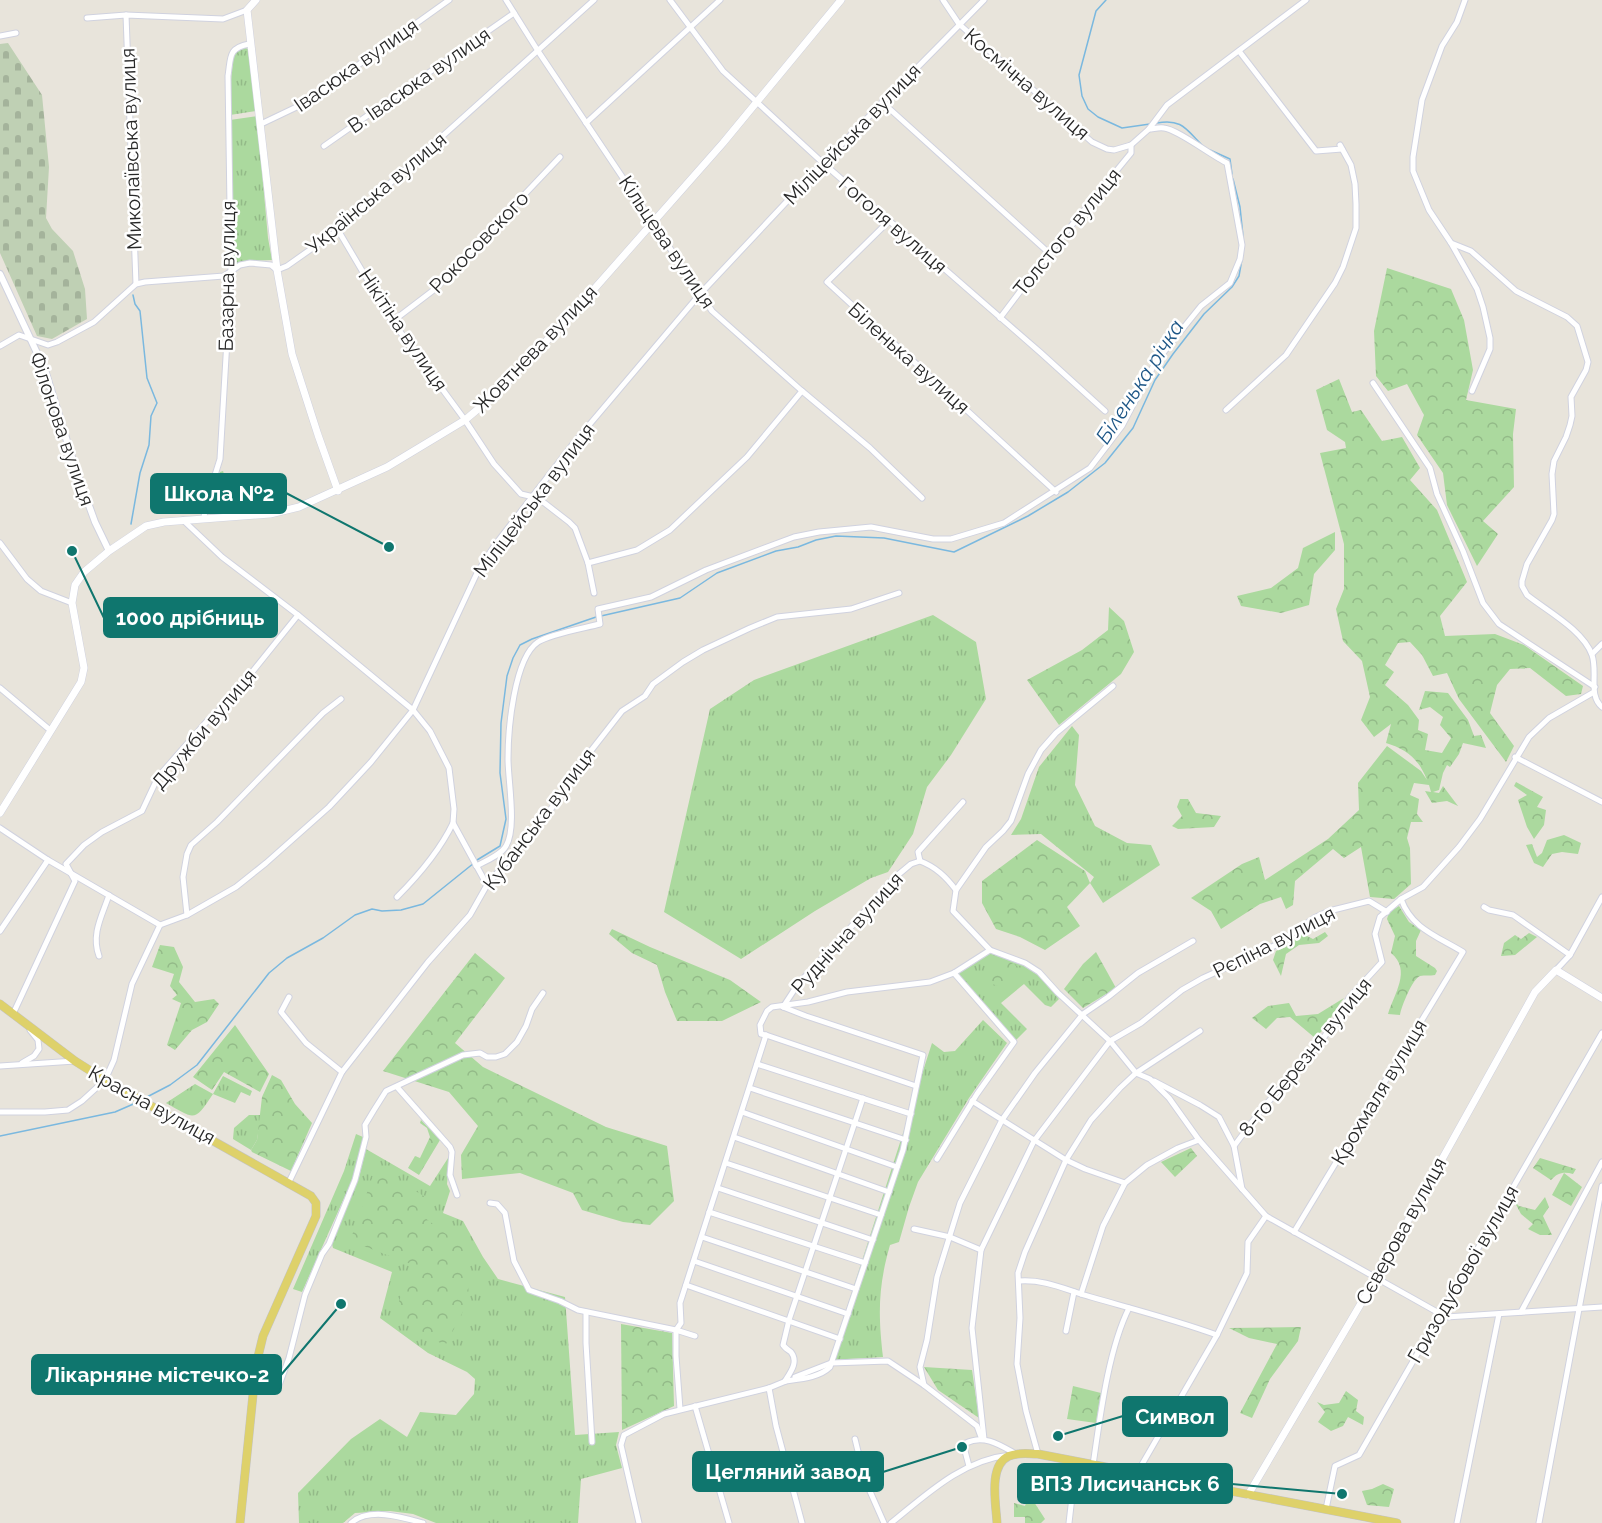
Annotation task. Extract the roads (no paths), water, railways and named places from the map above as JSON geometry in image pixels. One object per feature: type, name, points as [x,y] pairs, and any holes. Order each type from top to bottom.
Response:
[{"type":"main road","points":[[247,10],[256,0]]},
{"type":"main road","name":"Жовтнева вулиця","points":[[0,813],[77,690],[83,675],[84,668],[72,603],[75,585],[84,572],[109,551],[146,526],[183,520],[278,513],[299,507],[397,462],[465,420],[505,385],[573,313],[715,152],[841,0]]},
{"type":"main road","name":"Базарна вулиця","points":[[247,10],[249,44],[261,124],[277,270],[292,354],[338,491]]},
{"type":"main road","points":[[1556,970],[1602,998]]},
{"type":"main road","name":"Сєверова вулиця","points":[[1248,1494],[1376,1278],[1535,993],[1556,970]]},
{"type":"main road","name":"Красна вулиця","points":[[0,1004],[75,1061],[105,1080],[311,1196],[316,1203],[316,1216],[263,1336],[256,1365],[254,1391]]},
{"type":"main road","points":[[240,1523],[254,1391]]},
{"type":"main road","points":[[997,1523],[996,1472],[1000,1463],[1016,1454],[1038,1454],[1397,1523]]},
{"type":"street","name":"Івасюка вулиця","points":[[261,124],[304,103],[449,0]]},
{"type":"street","name":"Кільцева вулиця","points":[[506,0],[712,311],[870,448],[922,498]]},
{"type":"street","name":"Українська вулиця","points":[[277,270],[287,267],[338,230],[594,0]]},
{"type":"street","name":"Гоголя вулиця","points":[[670,0],[723,71],[823,163],[1105,411]]},
{"type":"street","points":[[586,123],[720,0]]},
{"type":"street","name":"Космічна вулиця","points":[[943,0],[959,24],[1092,142],[1114,150],[1131,145]]},
{"type":"street","name":"Міліцейська вулиця","points":[[160,925],[187,915],[236,887],[329,807],[371,762],[413,710],[477,573],[495,545],[573,444],[700,294],[823,163],[984,0]]},
{"type":"street","points":[[1131,145],[1150,128],[1167,105],[1305,0]]},
{"type":"street","points":[[1465,0],[1457,22],[1442,46],[1422,100],[1413,171],[1429,210],[1477,289],[1483,308],[1490,338],[1490,349],[1472,392]]},
{"type":"street","points":[[87,18],[126,15],[223,19],[247,10]]},
{"type":"street","name":"В. Івасюка вулиця","points":[[324,146],[514,13]]},
{"type":"street","name":"Миколаївська вулиця","points":[[126,15],[136,284]]},
{"type":"street","points":[[0,36],[16,33]]},
{"type":"street","name":"Базарна вулиця","points":[[204,519],[205,507],[220,459],[231,272],[228,76],[233,51],[236,47],[249,44]]},
{"type":"street","points":[[1226,410],[1286,355],[1335,283],[1356,228],[1355,184],[1351,165],[1341,147],[1316,152],[1239,51]]},
{"type":"street","points":[[882,102],[1049,253]]},
{"type":"street","points":[[476,866],[506,847],[510,837],[508,759],[518,676],[526,654],[539,641],[600,624],[598,609],[651,597],[706,570],[794,537],[871,527],[933,539],[951,539],[1004,523],[1056,492],[1090,468],[1122,426],[1155,363],[1201,306],[1230,283],[1240,259],[1242,245],[1227,163],[1175,131],[1150,128]]},
{"type":"street","name":"Толстого вулиця","points":[[1000,318],[1049,253],[1131,153],[1131,145]]},
{"type":"street","name":"Рокосовского","points":[[393,321],[435,289],[560,157]]},
{"type":"street","name":"Біленька вулиця","points":[[889,221],[827,282],[1056,492]]},
{"type":"street","name":"Нікітіна вулиця","points":[[338,230],[393,321],[508,480],[521,494],[538,498],[575,528],[588,563],[594,593]]},
{"type":"street","points":[[1451,243],[1471,251],[1516,291],[1567,317],[1577,326],[1586,355],[1586,370],[1573,390],[1570,425],[1554,461],[1552,474],[1554,514],[1534,549],[1522,586],[1527,595],[1584,640],[1592,654],[1596,670],[1594,690],[1596,703],[1602,707]]},
{"type":"street","points":[[0,346],[19,335],[48,345],[57,342],[94,322],[136,284],[202,276],[224,276],[240,265],[250,263],[271,265],[277,270]]},
{"type":"street","name":"Філонова вулиця","points":[[0,274],[45,370],[79,478],[95,522],[109,551]]},
{"type":"street","points":[[1373,382],[1430,468],[1449,523],[1488,610],[1499,624],[1594,690]]},
{"type":"street","points":[[588,563],[637,550],[670,530],[747,457],[802,391]]},
{"type":"street","points":[[183,520],[222,557],[298,615],[413,710],[430,731],[449,768],[453,794],[453,822],[448,834],[426,864],[397,897]]},
{"type":"street","points":[[0,543],[27,579],[41,591],[72,603]]},
{"type":"street","name":"Кубанська вулиця","points":[[288,1184],[342,1072],[428,962],[470,915],[487,885],[551,809],[583,761],[622,711],[645,696],[653,684],[683,662],[703,650],[777,617],[851,609],[899,593]]},
{"type":"street","name":"Дружби вулиця","points":[[13,1014],[75,881],[66,864],[84,845],[102,832],[142,811],[158,777],[208,720],[228,702],[298,615]]},
{"type":"street","points":[[1592,654],[1602,644]]},
{"type":"street","points":[[1113,686],[1056,733],[1041,750],[1024,783],[1011,821],[986,847],[956,890],[953,911],[990,950],[1025,963],[1039,972],[1110,1041],[1136,1073],[1167,1086],[1219,1117],[1234,1146]]},
{"type":"street","points":[[0,688],[50,730]]},
{"type":"street","points":[[1387,912],[1401,899],[1423,887],[1459,848],[1480,819],[1529,737],[1549,718],[1594,690]]},
{"type":"street","points":[[187,915],[183,877],[192,845],[323,713],[341,699]]},
{"type":"street","points":[[1515,757],[1602,802]]},
{"type":"street","name":"Руднічна вулиця","points":[[920,861],[918,852],[963,802]]},
{"type":"street","points":[[453,822],[487,885]]},
{"type":"street","points":[[0,828],[48,860],[160,925],[132,984],[114,1060],[105,1080],[82,1101],[68,1110],[0,1112]]},
{"type":"street","points":[[0,931],[48,860]]},
{"type":"street","name":"Руднічна вулиця","points":[[783,1007],[798,984],[893,879],[911,864],[920,861],[931,865],[956,890]]},
{"type":"street","points":[[99,956],[95,945],[98,926],[109,895]]},
{"type":"street","points":[[1556,970],[1570,955],[1602,897]]},
{"type":"street","name":"Крохмаля вулиця","points":[[1294,1232],[1463,952],[1416,923],[1406,912],[1401,899]]},
{"type":"street","name":"Рєпіна вулиця","points":[[983,1439],[972,1328],[981,1250],[1034,1141],[1110,1041],[1141,1023],[1182,990],[1276,945],[1314,918],[1329,911],[1369,901],[1387,912]]},
{"type":"street","points":[[1484,907],[1513,915],[1570,955]]},
{"type":"street","name":"8-го Березня вулиця","points":[[1243,1190],[1234,1146],[1262,1109],[1319,1044],[1349,998],[1382,962],[1375,934],[1380,917],[1387,912]]},
{"type":"street","name":"Рєпіна вулиця","points":[[924,1385],[920,1367],[927,1340],[937,1277],[960,1203],[1002,1120],[1035,1073],[1083,1014],[1138,973],[1193,941]]},
{"type":"street","name":"Руднічна вулиця","points":[[783,1007],[847,992],[930,982],[954,973],[990,950]]},
{"type":"street","points":[[937,1160],[994,1067],[1014,1042],[954,973]]},
{"type":"street","points":[[254,1391],[278,1388],[289,1358],[305,1295],[355,1180],[366,1137],[365,1125],[386,1091],[463,1055],[480,1053],[487,1057],[496,1057],[505,1054],[517,1042],[532,1009],[543,993]]},
{"type":"street","points":[[289,997],[281,1012],[306,1043],[342,1072]]},
{"type":"street","points":[[831,1363],[906,1140],[923,1055],[806,1017],[783,1007],[772,1007],[767,1011],[760,1025],[761,1034],[916,1086]]},
{"type":"street","points":[[18,1065],[34,1056],[39,1049],[38,1040],[26,1024]]},
{"type":"street","points":[[1038,1454],[1026,1411],[1017,1364],[1020,1318],[1018,1273],[1025,1251],[1066,1160],[1091,1120],[1136,1073],[1200,1031]]},
{"type":"street","name":"Гризодубової вулиця","points":[[1326,1509],[1335,1466],[1359,1455],[1602,1032]]},
{"type":"street","points":[[680,1409],[676,1330],[681,1323],[680,1303],[766,1035]]},
{"type":"street","points":[[0,1066],[75,1061]]},
{"type":"street","points":[[757,1064],[911,1114]]},
{"type":"street","points":[[1150,1079],[1169,1098],[1199,1140],[1266,1216],[1440,1314],[1446,1317],[1602,1307]]},
{"type":"street","points":[[398,1087],[450,1147],[452,1152],[450,1175],[457,1195]]},
{"type":"street","points":[[750,1088],[906,1140]]},
{"type":"street","points":[[785,1382],[794,1365],[790,1352],[783,1345],[789,1320],[863,1098]]},
{"type":"street","points":[[972,1101],[1066,1160],[1125,1183]]},
{"type":"street","points":[[742,1112],[897,1167]]},
{"type":"street","points":[[734,1137],[889,1192]]},
{"type":"street","points":[[1081,1294],[1103,1226],[1125,1183],[1147,1165],[1199,1140]]},
{"type":"street","points":[[1521,1312],[1602,1162]]},
{"type":"street","points":[[726,1163],[881,1215]]},
{"type":"street","points":[[1539,1523],[1602,1186]]},
{"type":"street","points":[[718,1188],[873,1240]]},
{"type":"street","points":[[490,1203],[497,1204],[505,1213],[514,1261],[529,1290],[586,1312],[695,1336]]},
{"type":"street","points":[[709,1212],[865,1263]]},
{"type":"street","points":[[1137,1473],[1217,1335],[1247,1273],[1248,1242],[1266,1216]]},
{"type":"street","points":[[914,1229],[950,1237],[981,1250]]},
{"type":"street","points":[[702,1237],[856,1289]]},
{"type":"street","points":[[694,1261],[848,1314]]},
{"type":"street","points":[[1019,1281],[1044,1281],[1217,1335]]},
{"type":"street","points":[[686,1286],[840,1338]]},
{"type":"street","points":[[1066,1331],[1074,1292]]},
{"type":"street","points":[[1093,1465],[1120,1326],[1129,1308]]},
{"type":"street","points":[[586,1312],[585,1343],[592,1442]]},
{"type":"street","points":[[1457,1523],[1499,1314]]},
{"type":"street","points":[[639,1523],[621,1445],[624,1436],[664,1414],[769,1388],[831,1363],[888,1361],[924,1385],[977,1426],[983,1439]]},
{"type":"street","points":[[769,1388],[776,1426],[802,1523]]},
{"type":"street","points":[[695,1406],[729,1523]]},
{"type":"street","points":[[855,1439],[865,1480],[884,1523]]},
{"type":"street","points":[[969,1466],[965,1451],[966,1443],[983,1439],[1016,1454]]},
{"type":"street","points":[[891,1523],[938,1485],[969,1466],[989,1459],[1016,1454]]},
{"type":"street","points":[[1069,1523],[1076,1462]]},
{"type":"street","points":[[351,1523],[365,1516],[386,1515],[423,1523]]},
{"type":"waterway","name":"Біленька річка","points":[[1106,0],[1096,11],[1079,75],[1082,96],[1088,109],[1098,117],[1122,128],[1150,124]]},
{"type":"waterway","name":"Біленька річка","points":[[1157,123],[1179,124],[1203,146]]},
{"type":"waterway","name":"Біленька річка","points":[[1210,150],[1230,159],[1232,174]]},
{"type":"waterway","name":"Біленька річка","points":[[1233,179],[1240,207],[1243,236]]},
{"type":"waterway","name":"Біленька річка","points":[[601,616],[680,598],[717,573],[776,551],[798,547],[816,540],[836,536],[884,538],[954,552],[1028,516],[1068,492],[1105,463],[1133,428],[1155,380],[1173,354],[1204,314],[1232,287],[1239,276],[1242,259]]},
{"type":"waterway","points":[[131,524],[140,473],[149,445],[151,416],[157,403],[147,378],[140,311],[133,295]]},
{"type":"waterway","name":"Біленька річка","points":[[477,860],[500,846],[506,819],[500,773],[501,723],[507,676],[513,658],[520,645],[532,639],[596,617]]},
{"type":"waterway","name":"Біленька річка","points":[[145,1098],[170,1085],[197,1065],[269,973],[287,958],[323,938],[355,915],[372,909],[401,910],[423,904],[474,863]]},
{"type":"waterway","points":[[0,1136],[115,1112],[138,1102]]},
{"type":"place","name":"Школа №2","points":[[389,547]]},
{"type":"place","name":"1000 дрібниць","points":[[72,551]]},
{"type":"place","name":"Лікарняне містечко-2","points":[[341,1304]]},
{"type":"place","name":"Символ","points":[[1058,1436]]},
{"type":"place","name":"Цегляний завод","points":[[962,1447]]},
{"type":"place","name":"ВПЗ Лисичанськ 6","points":[[1342,1494]]}]
